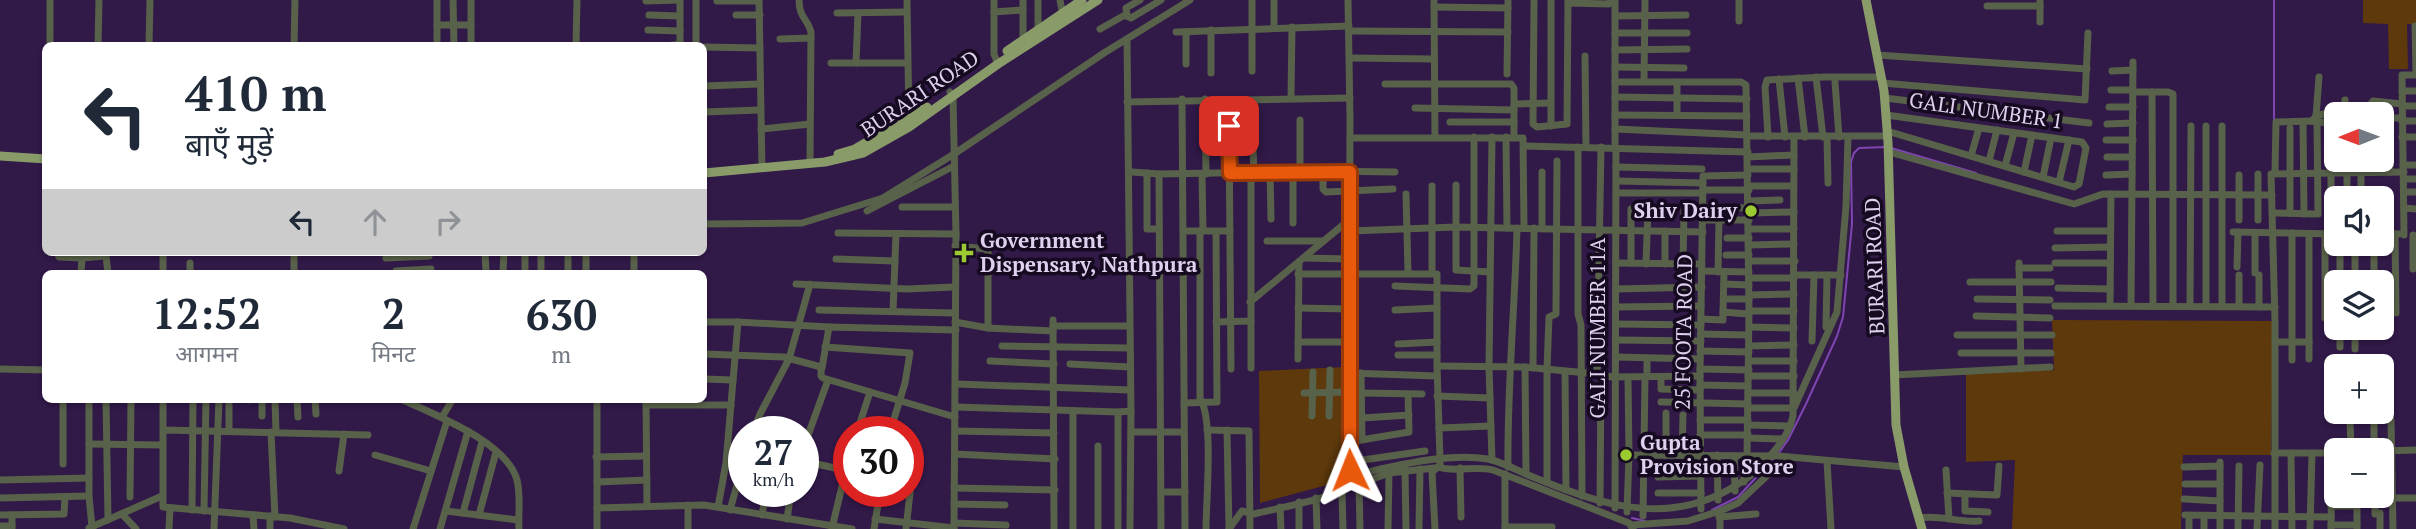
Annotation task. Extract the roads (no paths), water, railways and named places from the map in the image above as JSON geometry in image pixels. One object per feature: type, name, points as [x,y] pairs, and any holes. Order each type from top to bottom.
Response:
[{"type":"main road","name":"BURARI ROAD","points":[[996,61],[1085,2],[1098,0]]},
{"type":"main road","name":"BURARI ROAD","points":[[1866,0],[1885,98],[1896,425],[1904,467],[1922,529]]},
{"type":"main road","name":"BURARI ROAD","points":[[707,172],[855,156],[870,150],[1023,40],[1063,18]]},
{"type":"main road","points":[[0,154],[42,156]]},
{"type":"main road","name":"BURARI ROAD","points":[[707,167],[732,168]]},
{"type":"street","points":[[50,0],[50,42]]},
{"type":"street","points":[[98,42],[99,0]]},
{"type":"street","points":[[149,42],[150,0]]},
{"type":"street","points":[[294,42],[295,0]]},
{"type":"street","points":[[437,0],[437,42]]},
{"type":"street","points":[[453,0],[454,42]]},
{"type":"street","points":[[471,0],[471,42]]},
{"type":"street","points":[[576,42],[577,0]]},
{"type":"street","points":[[646,1],[680,0],[682,42]]},
{"type":"street","points":[[696,0],[696,42]]},
{"type":"street","points":[[799,0],[800,14],[810,27],[811,38],[810,161]]},
{"type":"street","points":[[907,0],[909,123]]},
{"type":"street","points":[[994,0],[996,61]]},
{"type":"street","points":[[1023,0],[1023,40]]},
{"type":"street","points":[[1038,0],[1038,30]]},
{"type":"street","points":[[1060,0],[1063,18]]},
{"type":"street","points":[[1127,16],[1126,8],[1140,0]]},
{"type":"street","points":[[1100,29],[1127,16],[1131,18],[1161,0]]},
{"type":"street","points":[[1173,0],[1173,10]]},
{"type":"street","points":[[867,211],[954,161],[1127,38],[1190,0]]},
{"type":"street","points":[[1252,0],[1252,72]]},
{"type":"street","points":[[1274,0],[1274,27]]},
{"type":"street","points":[[1348,0],[1349,461],[1360,529]]},
{"type":"street","points":[[1534,0],[1534,126],[1567,124],[1568,1],[1607,4],[1613,0]]},
{"type":"street","points":[[1550,126],[1551,0]]},
{"type":"street","name":"GALI NUMBER 11A","points":[[1613,0],[1616,167],[1613,266],[1616,289],[1614,508]]},
{"type":"street","points":[[1644,81],[1645,0]]},
{"type":"street","points":[[1738,21],[1739,0]]},
{"type":"street","points":[[717,1],[759,1],[762,165]]},
{"type":"street","points":[[1987,6],[2040,3],[2040,22]]},
{"type":"street","points":[[1435,137],[1434,4],[1508,4],[1507,74]]},
{"type":"street","points":[[994,12],[1023,10]]},
{"type":"street","points":[[837,13],[906,12]]},
{"type":"street","points":[[856,63],[859,13]]},
{"type":"street","points":[[649,15],[680,16]]},
{"type":"street","points":[[736,15],[760,15]]},
{"type":"street","points":[[1615,16],[1686,15]]},
{"type":"street","points":[[437,26],[471,25]]},
{"type":"street","points":[[2404,234],[2402,91],[2403,75],[2416,73],[2415,26]]},
{"type":"street","points":[[1291,98],[1292,27]]},
{"type":"street","points":[[1176,32],[1292,27],[1508,32]]},
{"type":"street","points":[[648,30],[680,31]]},
{"type":"street","points":[[1211,30],[1211,73]]},
{"type":"street","points":[[1186,32],[1186,64]]},
{"type":"street","points":[[1615,33],[1686,33]]},
{"type":"street","points":[[1768,137],[1765,81],[1779,79],[1816,77],[1882,80],[2083,100],[2086,98],[2088,33]]},
{"type":"street","points":[[780,38],[811,38]]},
{"type":"street","points":[[1127,38],[1130,529]]},
{"type":"street","points":[[707,47],[760,48]]},
{"type":"street","points":[[1615,50],[1687,49]]},
{"type":"street","points":[[1877,55],[2087,69]]},
{"type":"street","points":[[1582,496],[1581,329],[1578,314],[1585,56]]},
{"type":"street","points":[[1350,58],[1434,59]]},
{"type":"street","points":[[831,63],[906,63]]},
{"type":"street","points":[[2112,71],[2133,66],[2131,306]]},
{"type":"street","points":[[1615,67],[1684,68]]},
{"type":"street","points":[[1816,77],[1825,137],[1828,183]]},
{"type":"street","points":[[2275,213],[2316,214],[2318,172],[2315,120],[2319,77]]},
{"type":"street","points":[[1798,78],[1805,137]]},
{"type":"street","points":[[1779,79],[1785,137]]},
{"type":"street","points":[[1615,82],[1744,82],[1746,85],[1749,361],[1744,482]]},
{"type":"street","points":[[1677,82],[1677,115]]},
{"type":"street","points":[[1720,514],[1738,503],[1779,457],[1794,408],[1837,312],[1841,275],[1844,137],[1835,82]]},
{"type":"street","points":[[1385,84],[1511,83],[1514,122],[1510,137],[1507,228]]},
{"type":"street","points":[[707,86],[760,84]]},
{"type":"street","points":[[2111,90],[2173,94],[2173,306]]},
{"type":"street","points":[[2402,91],[2416,92]]},
{"type":"street","points":[[2152,92],[2153,306]]},
{"type":"street","points":[[951,94],[956,234],[954,527]]},
{"type":"street","points":[[1615,97],[1747,99]]},
{"type":"street","points":[[1127,102],[1350,98]]},
{"type":"street","points":[[1885,98],[2089,124]]},
{"type":"street","points":[[1182,99],[1185,529]]},
{"type":"street","points":[[1205,99],[1200,398],[1204,403],[1207,430],[1206,529]]},
{"type":"street","points":[[1415,108],[1514,107],[1550,103]]},
{"type":"street","points":[[2394,104],[2416,106]]},
{"type":"street","points":[[2109,107],[2133,107]]},
{"type":"street","points":[[707,112],[760,110]]},
{"type":"street","points":[[1615,115],[1747,116]]},
{"type":"street","name":"GALI NUMBER 1","points":[[1886,115],[2082,142],[2086,148],[2079,184],[2074,187],[2059,182]]},
{"type":"street","points":[[2276,173],[2276,122],[2303,122],[2324,116]]},
{"type":"street","points":[[1293,223],[1300,120]]},
{"type":"street","points":[[2315,120],[2324,122]]},
{"type":"street","points":[[2394,120],[2402,122]]},
{"type":"street","points":[[2394,124],[2416,121]]},
{"type":"street","points":[[1450,122],[1514,122]]},
{"type":"street","points":[[2303,122],[2304,214]]},
{"type":"street","points":[[2107,124],[2133,123]]},
{"type":"street","points":[[761,129],[810,124]]},
{"type":"street","points":[[1229,126],[1231,369]]},
{"type":"street","points":[[2190,306],[2191,126]]},
{"type":"street","points":[[2206,126],[2206,306]]},
{"type":"street","points":[[2222,126],[2222,306]]},
{"type":"street","points":[[1251,368],[1252,127]]},
{"type":"street","points":[[1971,156],[1979,128]]},
{"type":"street","points":[[2290,128],[2290,214]]},
{"type":"street","points":[[1615,129],[1768,137],[1844,137],[1888,142],[1971,156],[2059,182],[2069,140]]},
{"type":"street","points":[[1989,161],[1997,130]]},
{"type":"street","points":[[2005,166],[2014,133]]},
{"type":"street","points":[[2024,172],[2032,135]]},
{"type":"street","points":[[2402,136],[2416,136]]},
{"type":"street","points":[[1395,286],[1473,288],[1474,137]]},
{"type":"street","points":[[1492,137],[1489,367],[1492,460]]},
{"type":"street","points":[[1794,137],[1794,408]]},
{"type":"street","points":[[1350,138],[1523,138],[1525,146],[1521,228],[1512,367],[1507,402],[1505,528],[1552,527]]},
{"type":"street","points":[[2043,177],[2051,138]]},
{"type":"street","points":[[2106,140],[2133,140]]},
{"type":"street","points":[[1888,142],[2074,204],[2099,195],[2111,194],[2272,195]]},
{"type":"street","points":[[1525,146],[1794,155]]},
{"type":"street","points":[[1600,503],[1601,147]]},
{"type":"street","points":[[2107,157],[2132,157]]},
{"type":"street","points":[[707,224],[802,223],[883,198],[954,161]]},
{"type":"street","points":[[1547,482],[1547,369],[1549,317],[1556,314],[1558,161]]},
{"type":"street","points":[[2394,172],[2404,172],[2416,165]]},
{"type":"street","points":[[1616,167],[1749,188],[1792,186]]},
{"type":"street","points":[[1616,193],[1703,182],[1748,172],[1794,169]]},
{"type":"street","points":[[1323,171],[1324,191],[1393,189]]},
{"type":"street","points":[[1132,172],[1395,172]]},
{"type":"street","points":[[1270,172],[1270,219]]},
{"type":"street","points":[[1526,474],[1529,367],[1542,172]]},
{"type":"street","points":[[2275,529],[2275,307],[2271,176],[2290,172],[2374,172]]},
{"type":"street","points":[[2404,172],[2416,179]]},
{"type":"street","points":[[1147,173],[1147,229],[1159,229]]},
{"type":"street","points":[[2332,173],[2332,186]]},
{"type":"street","points":[[2347,173],[2347,186]]},
{"type":"street","points":[[2361,173],[2361,186]]},
{"type":"street","points":[[1159,174],[1161,529]]},
{"type":"street","points":[[2106,175],[2132,174]]},
{"type":"street","points":[[2239,174],[2239,220]]},
{"type":"street","points":[[2258,174],[2258,220]]},
{"type":"street","points":[[1616,181],[1703,182]]},
{"type":"street","name":"25 FOOTA ROAD","points":[[1700,509],[1703,182]]},
{"type":"street","points":[[1456,185],[1456,270],[1490,272]]},
{"type":"street","points":[[1432,186],[1432,272]]},
{"type":"street","points":[[2404,192],[2416,192]]},
{"type":"street","points":[[1406,194],[1408,272]]},
{"type":"street","points":[[2110,306],[2111,194]]},
{"type":"street","points":[[1703,220],[1719,220],[1780,200]]},
{"type":"street","points":[[902,207],[955,207]]},
{"type":"street","points":[[1646,264],[1648,208]]},
{"type":"street","points":[[1703,208],[1794,212]]},
{"type":"street","points":[[2404,208],[2416,209]]},
{"type":"street","points":[[1631,263],[1632,209]]},
{"type":"street","points":[[1682,264],[1684,210]]},
{"type":"street","points":[[1250,302],[1349,220]]},
{"type":"street","points":[[1616,324],[1723,320],[1724,284],[1719,220]]},
{"type":"street","points":[[1349,231],[1457,227],[1703,232]]},
{"type":"street","points":[[1749,229],[1794,229]]},
{"type":"street","points":[[1184,231],[1230,230]]},
{"type":"street","points":[[1184,403],[1217,402],[1216,231]]},
{"type":"street","points":[[1665,231],[1665,264]]},
{"type":"street","points":[[2057,231],[2110,231]]},
{"type":"street","points":[[2239,306],[2235,232],[2324,234]]},
{"type":"street","points":[[838,233],[956,234]]},
{"type":"street","points":[[2255,233],[2259,307]]},
{"type":"street","points":[[2292,233],[2292,360]]},
{"type":"street","points":[[892,311],[896,234]]},
{"type":"street","points":[[2309,234],[2309,359]]},
{"type":"street","points":[[2396,313],[2395,234],[2415,235],[2413,269]]},
{"type":"street","points":[[1727,238],[1794,244]]},
{"type":"street","points":[[1267,241],[1324,241]]},
{"type":"street","points":[[955,246],[988,249],[988,328]]},
{"type":"street","points":[[2055,248],[2110,247]]},
{"type":"street","points":[[1726,255],[1795,261]]},
{"type":"street","points":[[59,256],[94,256]]},
{"type":"street","points":[[386,258],[407,256]]},
{"type":"street","points":[[81,270],[82,258]]},
{"type":"street","points":[[836,259],[895,261]]},
{"type":"street","points":[[1301,260],[1349,259]]},
{"type":"street","points":[[1298,359],[1298,274],[1301,260]]},
{"type":"street","points":[[190,263],[190,270]]},
{"type":"street","points":[[1614,508],[1613,266],[1631,263],[1682,264],[1749,278]]},
{"type":"street","points":[[2021,369],[2019,266],[2110,263]]},
{"type":"street","points":[[1298,274],[1437,274],[1439,428],[1434,529]]},
{"type":"street","points":[[1812,341],[1814,275]]},
{"type":"street","points":[[1826,327],[1827,275]]},
{"type":"street","points":[[1724,284],[1749,278],[1841,275]]},
{"type":"street","points":[[1970,282],[2050,282]]},
{"type":"street","points":[[796,284],[954,288]]},
{"type":"street","points":[[759,416],[789,359],[810,284]]},
{"type":"street","points":[[1616,289],[1702,287]]},
{"type":"street","points":[[2058,288],[2110,289]]},
{"type":"street","points":[[1724,299],[1794,294]]},
{"type":"street","points":[[1977,299],[2020,299],[2110,306],[2275,307]]},
{"type":"street","points":[[1616,307],[1701,306]]},
{"type":"street","points":[[1395,310],[1437,308]]},
{"type":"street","points":[[1298,309],[1349,309]]},
{"type":"street","points":[[819,310],[892,311],[988,328],[1129,326]]},
{"type":"street","points":[[1723,312],[1794,311]]},
{"type":"street","points":[[1976,317],[2050,318]]},
{"type":"street","points":[[1216,322],[1251,321]]},
{"type":"street","points":[[707,322],[829,327],[955,322]]},
{"type":"street","points":[[718,507],[726,463],[738,322]]},
{"type":"street","points":[[1053,326],[1054,529]]},
{"type":"street","points":[[829,327],[821,377],[956,417]]},
{"type":"street","points":[[1616,340],[1701,338],[1794,328]]},
{"type":"street","points":[[1956,335],[2052,335]]},
{"type":"street","points":[[2340,340],[2340,347]]},
{"type":"street","points":[[2355,340],[2355,349]]},
{"type":"street","points":[[1298,342],[1349,342]]},
{"type":"street","points":[[1398,344],[1437,342]]},
{"type":"street","points":[[2275,342],[2309,342]]},
{"type":"street","points":[[1661,378],[1661,389],[1700,380],[1794,345]]},
{"type":"street","points":[[1003,346],[1129,348]]},
{"type":"street","points":[[825,347],[908,351],[910,354],[895,416]]},
{"type":"street","points":[[1961,353],[2051,353]]},
{"type":"street","points":[[707,354],[789,359],[822,368]]},
{"type":"street","points":[[1398,355],[1437,355]]},
{"type":"street","points":[[1616,357],[1700,355],[1749,361],[1794,360]]},
{"type":"street","points":[[1643,516],[1647,358]]},
{"type":"street","points":[[990,361],[1054,364]]},
{"type":"street","points":[[1749,361],[1794,376]]},
{"type":"street","points":[[1070,364],[1130,367]]},
{"type":"street","points":[[1437,366],[1529,367],[1614,377],[1700,380],[1748,389],[1794,393]]},
{"type":"street","points":[[1894,375],[2050,367]]},
{"type":"street","points":[[0,369],[42,370]]},
{"type":"street","points":[[1329,416],[1330,370]]},
{"type":"street","points":[[1564,371],[1566,490]]},
{"type":"street","points":[[1312,416],[1309,393],[1313,372]]},
{"type":"street","points":[[1349,373],[1437,376]]},
{"type":"street","points":[[1361,373],[1362,440]]},
{"type":"street","points":[[1627,512],[1628,377]]},
{"type":"street","points":[[707,379],[733,380]]},
{"type":"street","points":[[815,416],[828,380]]},
{"type":"street","points":[[956,384],[1130,390]]},
{"type":"street","points":[[862,416],[870,392]]},
{"type":"street","points":[[1309,393],[1349,392]]},
{"type":"street","points":[[1361,393],[1422,394]]},
{"type":"street","points":[[1349,443],[1409,432],[1408,394]]},
{"type":"street","points":[[1437,396],[1490,398]]},
{"type":"street","points":[[1661,402],[1794,408]]},
{"type":"street","points":[[63,403],[63,464]]},
{"type":"street","points":[[89,403],[89,528],[106,524],[162,496]]},
{"type":"street","points":[[106,403],[106,524]]},
{"type":"street","points":[[130,498],[131,403]]},
{"type":"street","points":[[163,403],[163,506],[290,518],[344,529]]},
{"type":"street","points":[[192,510],[193,403]]},
{"type":"street","points":[[204,511],[206,403]]},
{"type":"street","points":[[214,529],[219,403]]},
{"type":"street","points":[[229,403],[229,431]]},
{"type":"street","points":[[262,403],[262,416]]},
{"type":"street","points":[[270,529],[273,517],[275,403]]},
{"type":"street","points":[[297,403],[298,416]]},
{"type":"street","points":[[315,403],[316,414]]},
{"type":"street","points":[[410,403],[468,431],[496,452],[512,469],[516,479],[519,529]]},
{"type":"street","points":[[413,529],[451,403]]},
{"type":"street","points":[[597,403],[597,529]]},
{"type":"street","points":[[646,403],[647,506]]},
{"type":"street","points":[[674,403],[731,405]]},
{"type":"street","points":[[956,407],[1131,411]]},
{"type":"street","points":[[1073,411],[1073,529]]},
{"type":"street","points":[[1118,412],[1118,529]]},
{"type":"street","points":[[1666,413],[1666,455]]},
{"type":"street","points":[[1362,418],[1409,415]]},
{"type":"street","points":[[1682,455],[1683,415]]},
{"type":"street","points":[[1700,420],[1790,426]]},
{"type":"street","points":[[1439,428],[1491,426]]},
{"type":"street","points":[[164,430],[368,435]]},
{"type":"street","points":[[1207,430],[1246,430],[1250,433],[1250,529]]},
{"type":"street","points":[[1227,430],[1229,529]]},
{"type":"street","points":[[440,529],[468,431]]},
{"type":"street","points":[[956,431],[1054,433]]},
{"type":"street","points":[[1130,432],[1184,432]]},
{"type":"street","points":[[339,471],[344,434]]},
{"type":"street","points":[[1700,435],[1783,439]]},
{"type":"street","points":[[463,513],[482,442]]},
{"type":"street","points":[[89,443],[163,445]]},
{"type":"street","points":[[1098,446],[1098,529]]},
{"type":"street","points":[[2394,451],[2416,450]]},
{"type":"street","points":[[1349,461],[1425,451]]},
{"type":"street","points":[[1616,451],[1645,455],[1779,457],[1904,467]]},
{"type":"street","points":[[479,515],[496,452]]},
{"type":"street","points":[[2274,453],[2324,453]]},
{"type":"street","points":[[2291,453],[2292,529]]},
{"type":"street","points":[[2310,529],[2312,453]]},
{"type":"street","points":[[955,454],[1055,459]]},
{"type":"street","points":[[375,455],[431,471]]},
{"type":"street","points":[[1717,455],[1718,500]]},
{"type":"street","points":[[596,457],[646,456]]},
{"type":"street","points":[[1734,456],[1735,491]]},
{"type":"street","points":[[1229,529],[1239,513],[1280,508],[1342,491],[1352,482],[1438,464],[1447,469],[1483,467],[1526,474],[1627,512],[1643,516],[1673,515],[1700,509],[1735,491],[1779,457]]},
{"type":"street","points":[[1352,482],[1438,464],[1492,460],[1506,470],[1632,527],[1675,526],[1720,514],[1756,513]]},
{"type":"street","points":[[1827,461],[1831,529]]},
{"type":"street","points":[[2185,467],[2220,464],[2220,529]]},
{"type":"street","points":[[2257,529],[2260,465]]},
{"type":"street","points":[[1947,493],[1997,495],[1999,466]]},
{"type":"street","points":[[2238,529],[2239,466]]},
{"type":"street","points":[[1460,468],[1461,517]]},
{"type":"street","points":[[1419,529],[1420,469]]},
{"type":"street","points":[[1405,470],[1406,529]]},
{"type":"street","points":[[1946,470],[1949,519]]},
{"type":"street","points":[[1388,473],[1388,529]]},
{"type":"street","points":[[1658,477],[1700,477]]},
{"type":"street","points":[[0,480],[89,478]]},
{"type":"street","points":[[597,482],[646,480]]},
{"type":"street","points":[[2185,484],[2220,484]]},
{"type":"street","points":[[954,488],[1055,490]]},
{"type":"street","points":[[1342,491],[1343,529]]},
{"type":"street","points":[[1161,492],[1185,492]]},
{"type":"street","points":[[1660,496],[1700,493]]},
{"type":"street","points":[[1965,494],[1965,511],[1988,512]]},
{"type":"street","points":[[0,498],[89,496]]},
{"type":"street","points":[[0,515],[64,514],[65,497]]},
{"type":"street","points":[[1316,498],[1317,529]]},
{"type":"street","points":[[2394,498],[2416,498]]},
{"type":"street","points":[[2184,499],[2220,501]]},
{"type":"street","points":[[1299,502],[1299,529]]},
{"type":"street","points":[[954,504],[1005,505]]},
{"type":"street","points":[[688,505],[688,529]]},
{"type":"street","points":[[597,508],[688,505],[718,507],[832,528],[852,529]]},
{"type":"street","points":[[762,515],[763,507]]},
{"type":"street","points":[[786,519],[788,507]]},
{"type":"street","points":[[832,528],[836,507]]},
{"type":"street","points":[[874,529],[878,507]]},
{"type":"street","points":[[906,526],[908,507]]},
{"type":"street","points":[[169,529],[170,508]]},
{"type":"street","points":[[1280,508],[1280,529]]},
{"type":"street","points":[[2189,529],[2187,516],[2310,519],[2357,527],[2357,508]]},
{"type":"street","points":[[2377,508],[2380,529]]},
{"type":"street","points":[[2392,508],[2393,529]]},
{"type":"street","points":[[446,511],[518,520]]},
{"type":"street","points":[[122,514],[135,529]]},
{"type":"street","points":[[1720,514],[1720,529]]},
{"type":"street","points":[[0,526],[12,528],[12,515]]},
{"type":"street","points":[[253,515],[254,529]]},
{"type":"street","points":[[1919,518],[1932,516],[1961,522],[1979,521]]},
{"type":"street","points":[[2204,517],[2204,529]]},
{"type":"street","points":[[290,518],[290,529]]},
{"type":"street","points":[[773,529],[776,518]]},
{"type":"street","points":[[876,519],[906,526],[1006,525]]},
{"type":"waterway","points":[[2274,0],[2274,121]]},
{"type":"waterway","points":[[1778,454],[1806,404],[1843,317],[1852,224],[1851,162],[1854,153],[1859,148],[1886,147]]},
{"type":"waterway","points":[[1891,148],[1976,173]]},
{"type":"waterway","points":[[1712,510],[1738,497],[1774,458]]},
{"type":"waterway","points":[[1632,518],[1645,521]]},
{"type":"place","name":"Shiv Dairy","points":[[1751,211]]},
{"type":"place","name":"Government Dispensary, Nathpura","points":[[964,253]]},
{"type":"place","name":"Gupta Provision Store","points":[[1626,455]]}]
